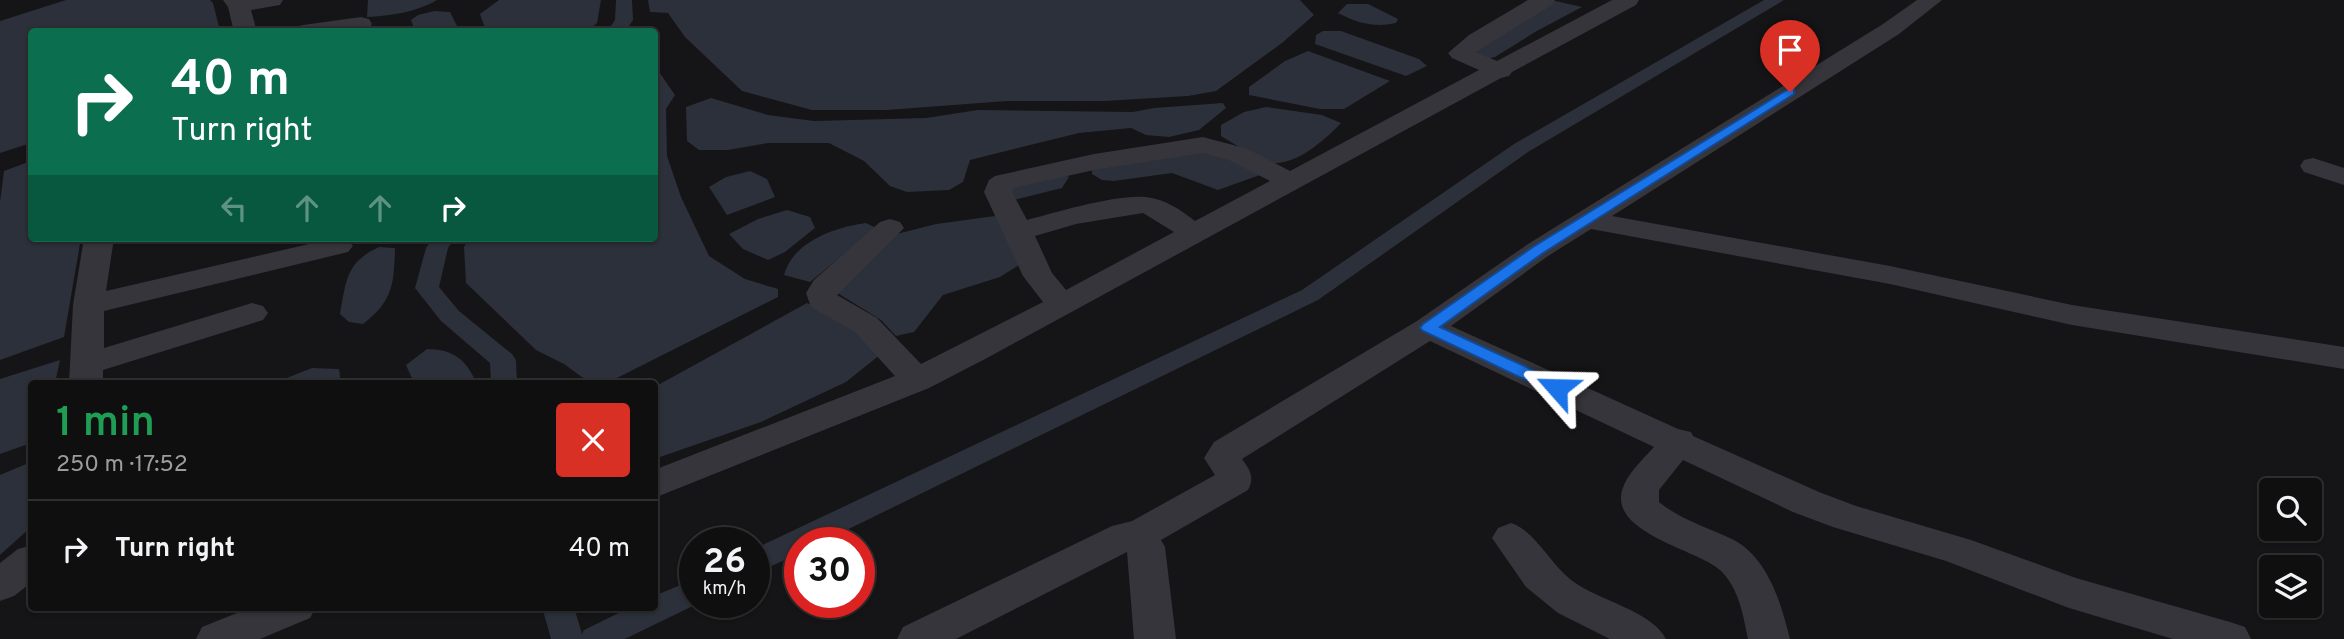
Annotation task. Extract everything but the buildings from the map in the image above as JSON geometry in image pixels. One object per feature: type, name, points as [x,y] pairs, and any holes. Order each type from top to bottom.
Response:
[{"type":"street","points":[[245,28],[237,3],[272,0]]},
{"type":"street","points":[[1501,71],[1460,53],[1544,0]]},
{"type":"street","points":[[658,483],[917,380],[1063,306],[1628,0]]},
{"type":"street","points":[[918,639],[1125,536],[1139,535],[1235,481],[1222,458],[1227,451],[1429,328],[1538,250],[1891,29],[1931,0]]},
{"type":"street","points":[[332,28],[360,24]]},
{"type":"street","points":[[1063,306],[1038,276],[998,192],[999,186],[1005,182],[1152,151],[1203,145],[1219,147],[1292,183]]},
{"type":"street","points":[[2313,166],[2344,177]]},
{"type":"street","points":[[1019,232],[1072,216],[1153,205],[1195,235]]},
{"type":"street","points":[[1588,220],[1890,275],[2072,315],[2344,358]]},
{"type":"street","points":[[890,228],[825,287],[822,300],[866,325],[917,380]]},
{"type":"street","points":[[98,242],[89,305],[86,373],[252,313]]},
{"type":"street","points":[[89,305],[338,246]]},
{"type":"street","points":[[1429,328],[1679,441],[1805,502],[1957,550],[2069,592],[2230,639]]},
{"type":"street","points":[[1679,441],[1641,487],[1638,496],[1643,510],[1658,523],[1730,556],[1742,569],[1763,611],[1769,639]]},
{"type":"street","points":[[1139,535],[1146,547],[1155,639]]},
{"type":"street","points":[[1511,538],[1537,574],[1557,591],[1645,639]]},
{"type":"street","points":[[0,585],[28,563]]},
{"type":"street","points":[[217,639],[286,611]]},
{"type":"shaded area","points":[[66,0],[210,0],[219,28],[28,28],[28,144],[0,153],[0,21]]},
{"type":"shaded area","points":[[368,0],[437,0],[403,13],[367,17]]},
{"type":"shaded area","points":[[499,0],[601,0],[597,23],[591,28],[485,28],[480,14]]},
{"type":"shaded area","points":[[648,0],[1300,0],[1314,15],[1282,43],[1216,91],[1188,96],[1105,101],[1007,101],[887,110],[812,110],[742,91],[685,37],[668,13],[650,12]]},
{"type":"shaded area","points":[[1551,0],[1582,7],[1495,57],[1486,59],[1472,49]]},
{"type":"shaded area","points":[[1347,4],[1368,4],[1398,19],[1396,23],[1388,24],[1359,22],[1338,13]]},
{"type":"shaded area","points":[[434,11],[450,12],[457,28],[414,28],[411,20],[418,15]]},
{"type":"shaded area","points":[[1323,31],[1341,31],[1419,59],[1427,66],[1406,76],[1315,44],[1316,35]]},
{"type":"shaded area","points":[[1308,51],[1390,81],[1344,109],[1320,109],[1249,95],[1249,87],[1285,61]]},
{"type":"shaded area","points":[[658,70],[675,95],[666,109],[667,156],[681,197],[709,256],[745,279],[778,289],[778,297],[613,380],[586,380],[564,364],[536,350],[466,283],[464,247],[467,242],[658,242]]},
{"type":"shaded area","points":[[711,98],[768,115],[814,121],[926,118],[978,110],[1133,112],[1223,103],[1226,108],[1199,130],[1169,137],[1146,135],[1131,128],[1079,133],[970,160],[963,182],[949,190],[907,192],[890,186],[864,161],[829,143],[768,143],[728,150],[699,150],[687,141],[686,107]]},
{"type":"shaded area","points":[[1266,107],[1322,115],[1341,123],[1307,152],[1286,162],[1275,163],[1259,159],[1221,136],[1221,125],[1244,112]]},
{"type":"shaded area","points":[[1201,147],[1226,154],[1260,175],[1218,190],[1172,173],[1114,181],[1102,180],[1092,174],[1092,166]]},
{"type":"shaded area","points":[[28,162],[28,242],[80,242],[64,337],[0,360],[0,202],[4,171]]},
{"type":"shaded area","points":[[750,171],[767,179],[775,197],[727,215],[709,187],[726,177]]},
{"type":"shaded area","points":[[1060,172],[1069,177],[1062,188],[1010,201],[1012,182]]},
{"type":"shaded area","points":[[787,210],[810,217],[815,228],[785,252],[768,260],[743,249],[729,234],[758,219]]},
{"type":"shaded area","points":[[995,216],[1011,226],[1019,265],[1000,277],[943,295],[914,332],[896,336],[881,320],[831,289],[881,238],[936,224]]},
{"type":"shaded area","points":[[866,223],[876,228],[810,282],[784,275],[796,253],[817,238],[842,228]]},
{"type":"shaded area","points":[[379,247],[395,248],[390,291],[381,307],[363,324],[349,322],[340,314],[349,274],[360,259]]},
{"type":"shaded area","points":[[807,303],[860,322],[886,350],[846,382],[761,422],[660,457],[658,385]]},
{"type":"shaded area","points":[[427,349],[444,351],[458,357],[474,380],[413,380],[406,365]]},
{"type":"shaded area","points":[[60,360],[56,380],[28,380],[28,444],[0,454],[0,379]]},
{"type":"shaded area","points":[[312,368],[339,369],[341,380],[282,380]]},
{"type":"shaded area","points":[[28,463],[28,530],[0,555],[0,475]]},
{"type":"waterway","points":[[619,28],[624,20],[624,0]]},
{"type":"waterway","points":[[770,554],[1310,295],[1521,148],[1776,0]]},
{"type":"waterway","points":[[441,242],[437,248],[427,288],[450,316],[503,360],[504,380]]},
{"type":"waterway","points":[[658,609],[679,599]]},
{"type":"waterway","points":[[559,611],[567,639]]},
{"type":"waterway","points":[[595,639],[653,611]]},
{"type":"route","points":[[1557,388],[1429,328],[1538,250],[1790,92]]}]
